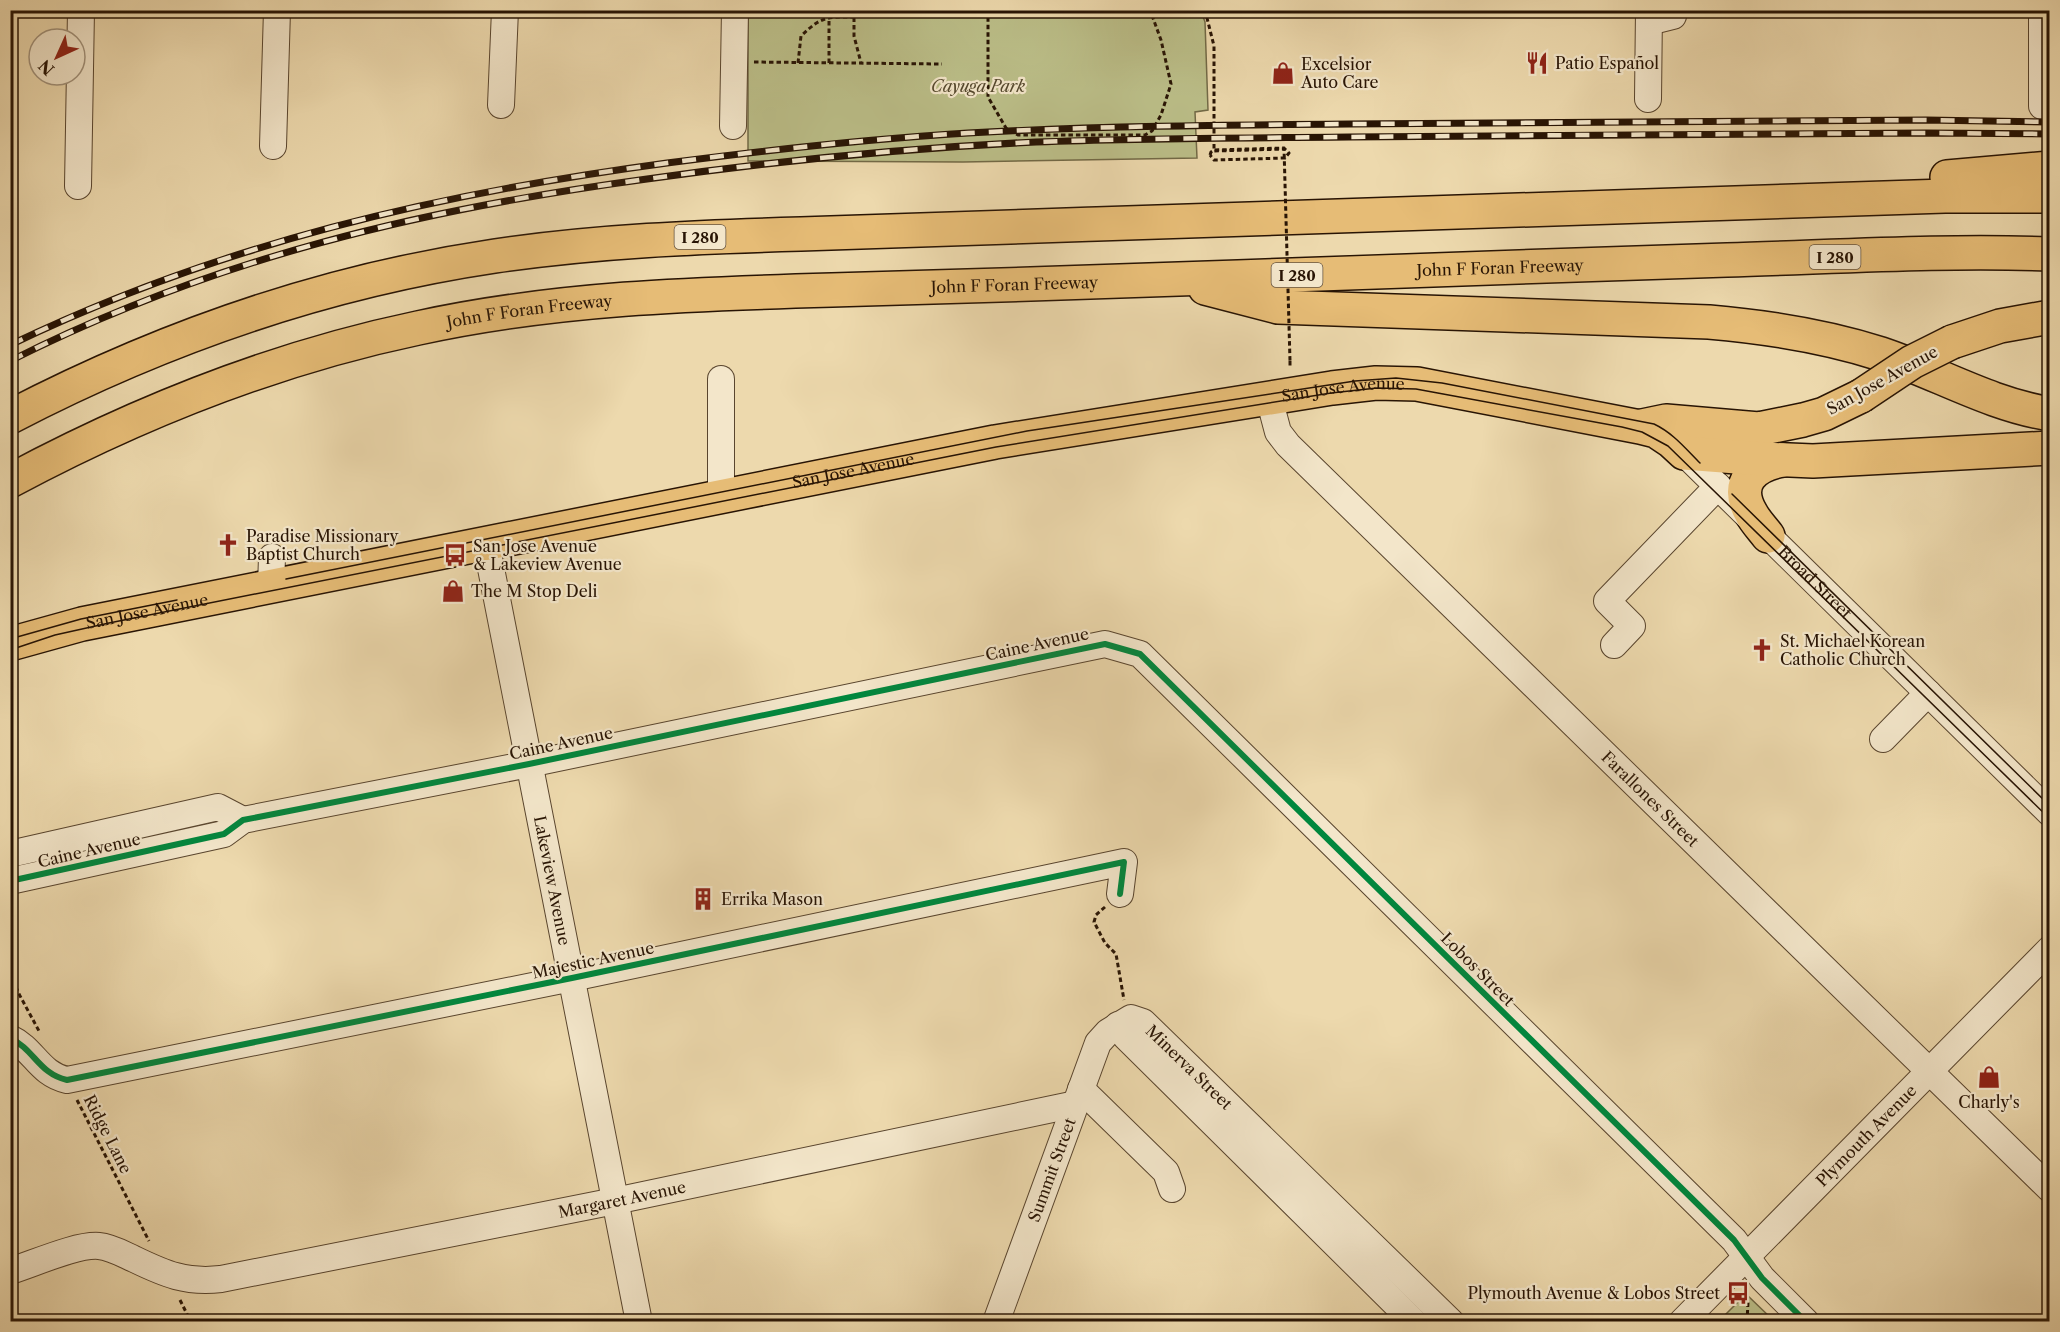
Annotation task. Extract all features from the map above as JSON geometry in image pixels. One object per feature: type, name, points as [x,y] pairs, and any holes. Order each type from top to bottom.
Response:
[{"type":"main road","points":[[1743,202],[1973,174],[2049,168]]},
{"type":"main road","name":"I 280","points":[[10,417],[142,355],[218,326],[296,301],[372,280],[452,263],[571,246],[692,238],[1743,202],[1956,196],[2049,196]]},
{"type":"main road","name":"John F Foran Freeway","points":[[10,481],[107,433],[181,400],[336,348],[414,328],[574,303],[655,296],[1858,256],[2049,254]]},
{"type":"main road","points":[[1174,279],[1278,308],[1709,322],[1773,329],[1813,336],[1870,351],[1913,366],[1979,395],[2012,406],[2049,414]]},
{"type":"main road","name":"San Jose Avenue","points":[[1640,427],[1666,421],[1759,429],[1803,420],[1824,414],[1861,396],[1912,362],[1952,342],[2000,326],[2049,317]]},
{"type":"main road","name":"San Jose Avenue","points":[[10,644],[73,626],[276,576],[486,543],[1027,436],[1332,388],[1376,383],[1417,384],[1656,431],[1684,453]]},
{"type":"main road","points":[[1684,453],[1706,438],[1759,429]]},
{"type":"main road","points":[[1684,453],[1813,461],[2049,448]]},
{"type":"main road","points":[[1768,536],[1750,512],[1744,490],[1747,480],[1761,466],[1785,460]]},
{"type":"street","points":[[78,186],[81,10]]},
{"type":"street","points":[[273,146],[277,10]]},
{"type":"street","points":[[501,105],[505,10]]},
{"type":"street","points":[[733,126],[735,10]]},
{"type":"street","points":[[2042,10],[2033,41],[2044,91]]},
{"type":"street","points":[[1648,99],[1657,16]]},
{"type":"street","points":[[721,380],[721,498]]},
{"type":"street","name":"Farallones Street","points":[[1269,398],[1278,432],[1288,445],[2049,1189]]},
{"type":"street","name":"Broad Street","points":[[1684,453],[2049,813]]},
{"type":"street","points":[[1614,645],[1632,626],[1607,601],[1718,486]]},
{"type":"street","name":"Lakeview Avenue","points":[[486,543],[639,1322]]},
{"type":"street","name":"Caine Avenue","points":[[10,881],[224,834],[243,820],[529,764],[1105,644],[1121,648]]},
{"type":"street","name":"Lobos Street","points":[[1121,648],[1140,654],[1149,662],[1717,1223],[1747,1256],[1762,1278],[1806,1322]]},
{"type":"street","points":[[1883,739],[1928,693]]},
{"type":"street","name":"Caine Avenue","points":[[10,854],[218,807],[243,820]]},
{"type":"street","name":"Majestic Avenue","points":[[67,1080],[572,978],[1124,862],[1120,894]]},
{"type":"street","name":"Plymouth Avenue","points":[[1682,1322],[2049,949]]},
{"type":"street","name":"Minerva Street","points":[[1414,1322],[1126,1037],[1118,1025],[1131,1018],[1143,1022],[1451,1322]]},
{"type":"street","name":"Summit Street","points":[[996,1322],[1098,1043],[1118,1025]]},
{"type":"street","points":[[10,1038],[21,1043],[47,1072],[67,1080]]},
{"type":"street","points":[[1079,1096],[1166,1172],[1172,1190]]},
{"type":"street","name":"Margaret Avenue","points":[[10,1271],[80,1248],[98,1246],[116,1250],[166,1274],[195,1280],[221,1279],[615,1201],[1079,1096]]},
{"type":"path","points":[[828,63],[829,10]]},
{"type":"path","points":[[854,10],[854,36],[861,63]]},
{"type":"path","points":[[986,10],[988,16],[988,97],[1006,128],[1018,135],[1145,135],[1152,131],[1161,115],[1171,84],[1161,40],[1150,10]]},
{"type":"path","points":[[1205,10],[1214,46],[1214,64],[1214,75],[1214,86],[1214,96],[1214,107],[1214,118],[1214,129],[1214,140],[1214,151],[1273,149],[1285,149],[1289,153],[1285,158],[1273,158],[1214,160],[1210,155],[1211,152],[1214,150],[1284,148],[1284,160],[1284,172],[1290,367]]},
{"type":"path","points":[[798,63],[801,36],[816,21],[853,17]]},
{"type":"path","points":[[734,62],[942,64]]},
{"type":"path","points":[[1118,1025],[1124,1000],[1116,954],[1105,943],[1094,922],[1096,915],[1120,894]]},
{"type":"path","points":[[10,973],[40,1032]]},
{"type":"path","points":[[1747,1322],[1748,1302]]},
{"type":"green space","name":"Cayuga Park","points":[[748,11],[1201,11],[1205,22],[1208,110],[1195,112],[1197,158],[963,162],[748,161]]},
{"type":"green space","points":[[1746,1294],[1774,1321],[1719,1321]]},
{"type":"tram line","points":[[286,579],[1027,431],[1355,381],[1396,378],[1442,383],[1654,424],[1673,436],[1700,463]]},
{"type":"tram line","points":[[10,650],[55,635],[109,623],[996,447],[1331,393],[1377,388],[1416,389],[1622,427],[1642,432],[1668,446],[2050,819]]},
{"type":"tram line","points":[[1732,494],[2050,806]]},
{"type":"tram line","points":[[10,639],[81,619],[177,600]]},
{"type":"railway","points":[[10,345],[90,309],[170,278],[331,227],[497,190],[667,163],[780,149],[968,133],[1158,126],[1926,120],[2050,122]]},
{"type":"railway","points":[[10,361],[87,325],[164,293],[242,266],[321,243],[401,223],[564,191],[792,161],[939,148],[1115,140],[1710,134],[2050,134]]},
{"type":"cycle path","points":[[10,881],[224,834],[243,820],[529,764],[1105,644],[1140,654],[1734,1240],[1762,1278],[1806,1322]]},
{"type":"cycle path","points":[[10,1038],[25,1048],[43,1067],[57,1077],[67,1080],[572,978],[1124,862],[1120,894]]},
{"type":"place","name":"Patio Español","points":[[1537,63]]},
{"type":"place","name":"Excelsior Auto Care","points":[[1283,73]]},
{"type":"place","name":"Paradise Missionary Baptist Church","points":[[228,545]]},
{"type":"place","name":"San Jose Avenue & Lakeview Avenue","points":[[455,555]]},
{"type":"place","name":"The M Stop Deli","points":[[453,591]]},
{"type":"place","name":"St. Michael Korean Catholic Church","points":[[1762,650]]},
{"type":"place","name":"Errika Mason","points":[[703,899]]},
{"type":"place","name":"Charly's","points":[[1989,1077]]},
{"type":"place","name":"Plymouth Avenue & Lobos Street","points":[[1738,1293]]}]
